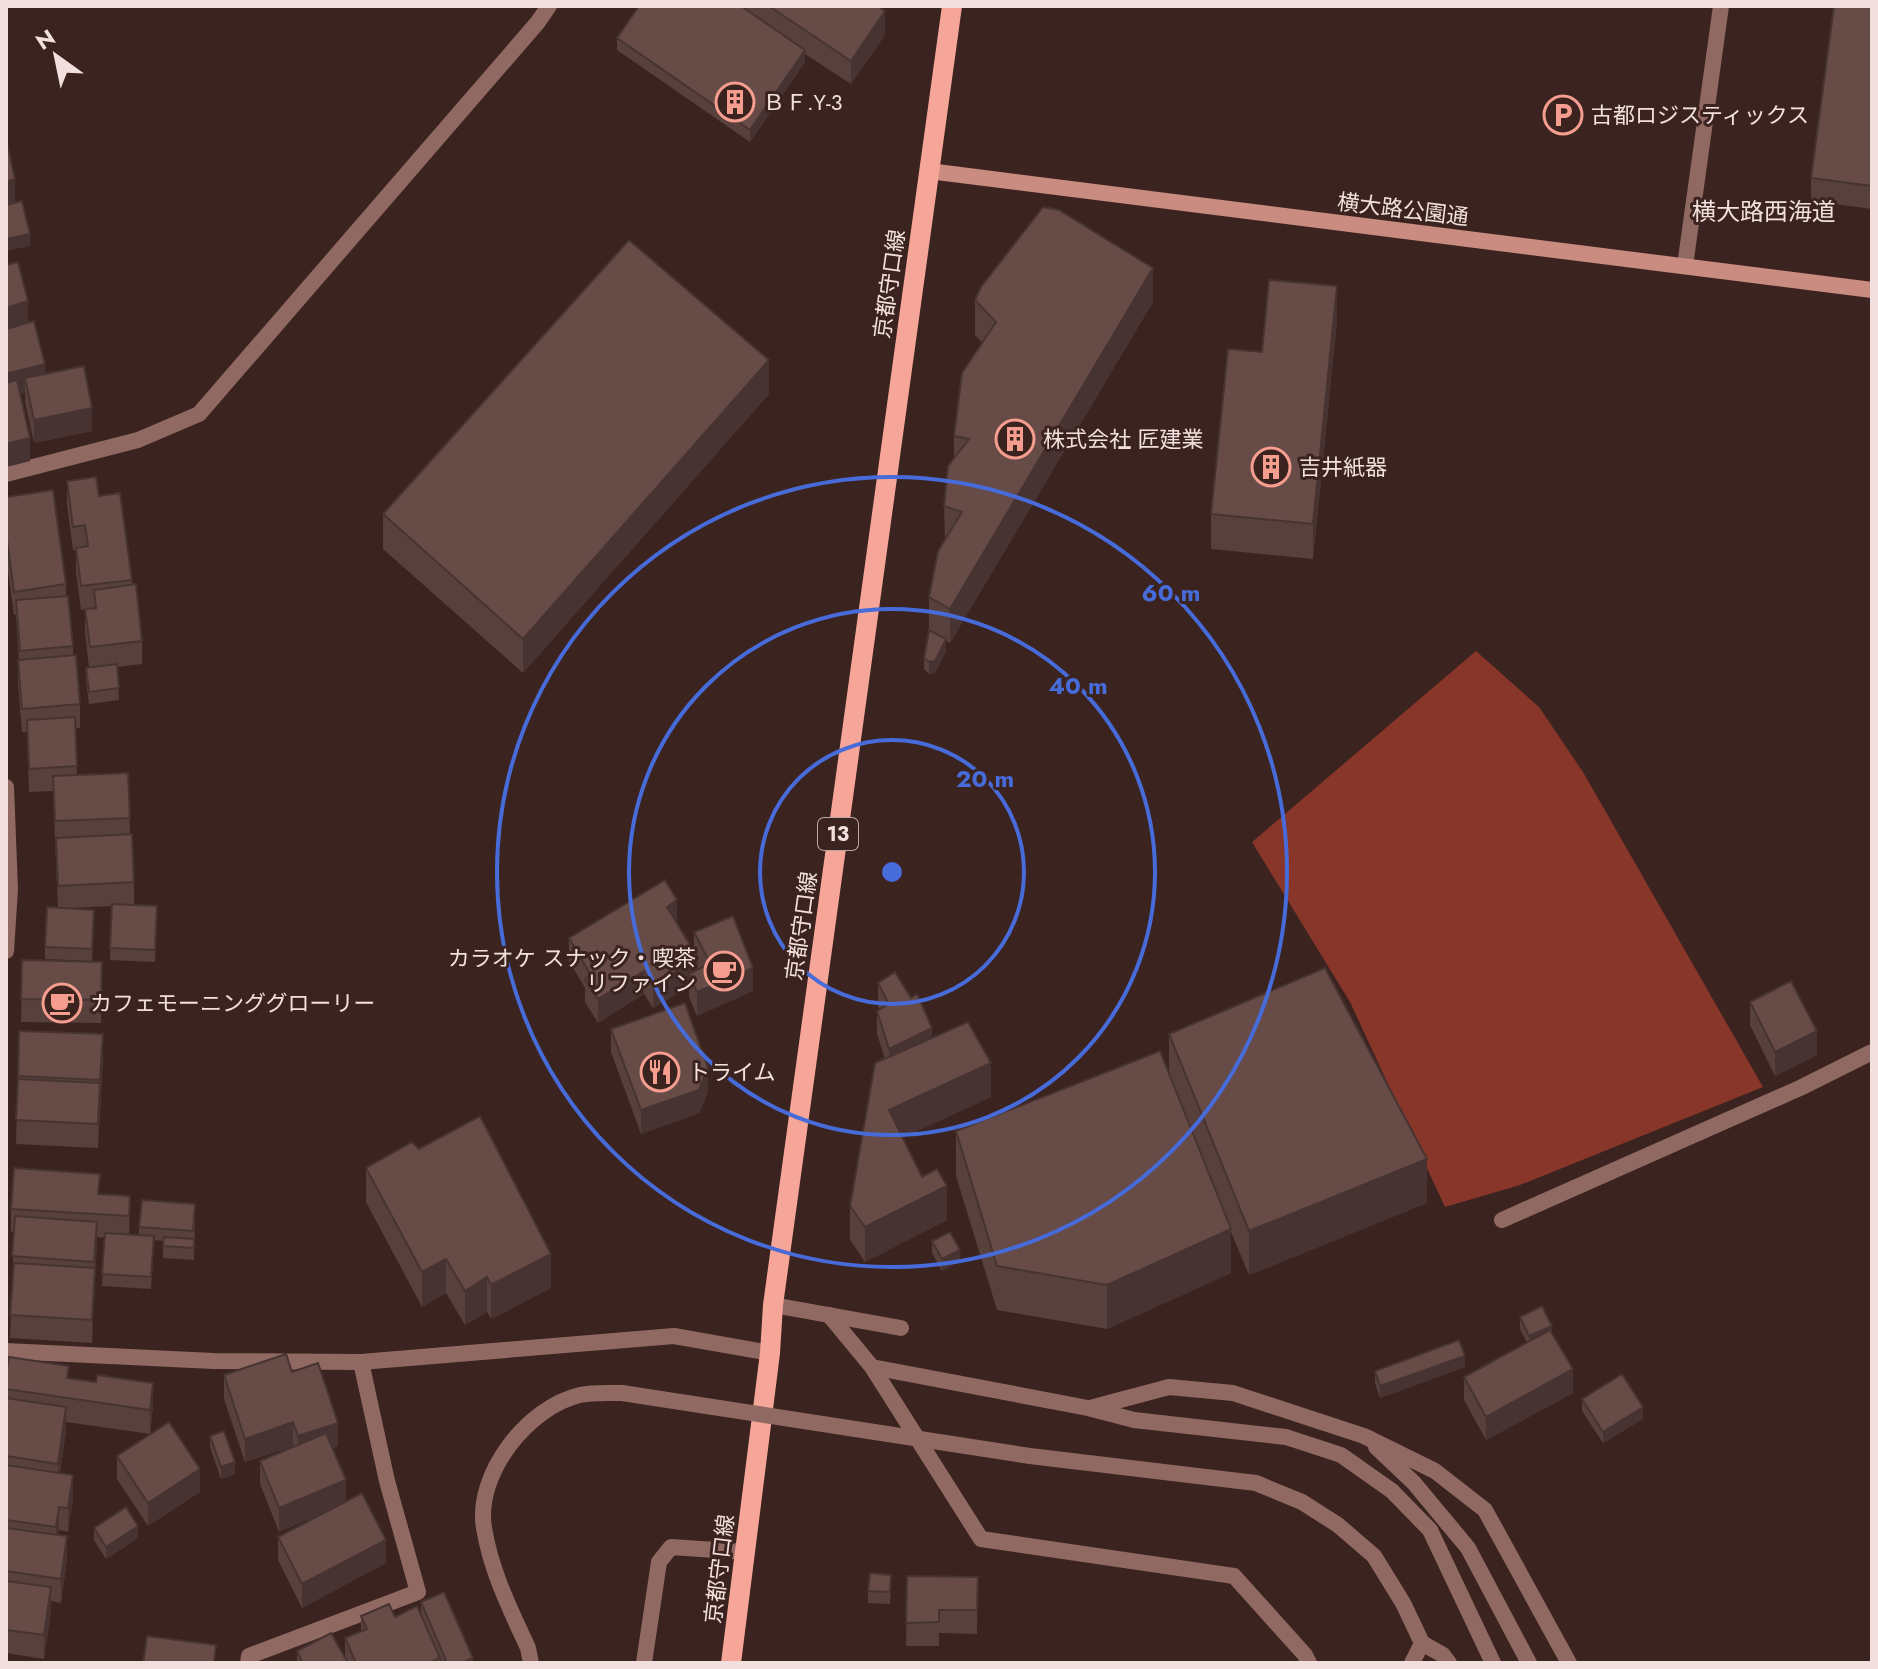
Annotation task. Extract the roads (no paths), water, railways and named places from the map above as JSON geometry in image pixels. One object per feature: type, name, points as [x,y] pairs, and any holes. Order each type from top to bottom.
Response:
[{"type":"main road","name":"京都守口線","points":[[731,1663],[770,1353],[773,1305],[952,6]]},
{"type":"street","points":[[6,474],[138,440],[199,414],[549,6]]},
{"type":"street","points":[[1685,266],[1721,6]]},
{"type":"street","name":"横大路公園通","points":[[929,171],[1872,290]]},
{"type":"street","points":[[6,787],[10,889],[6,951]]},
{"type":"street","points":[[1502,1220],[1800,1088],[1872,1052]]},
{"type":"street","points":[[773,1305],[901,1328]]},
{"type":"street","points":[[829,1315],[872,1367],[981,1539],[1234,1576],[1309,1663]]},
{"type":"street","points":[[6,1351],[213,1361],[361,1362],[674,1336],[770,1353]]},
{"type":"street","points":[[248,1663],[249,1656],[418,1592],[387,1481],[361,1362]]},
{"type":"street","points":[[872,1367],[1088,1408],[1134,1420],[1286,1437],[1341,1455],[1392,1491],[1430,1530],[1493,1663]]},
{"type":"street","points":[[1088,1408],[1169,1387],[1233,1393],[1364,1436],[1435,1471],[1485,1510],[1569,1663]]},
{"type":"street","points":[[540,1663],[529,1656],[492,1563],[483,1525],[484,1495],[505,1451],[530,1421],[555,1405],[581,1395],[622,1393],[1030,1456],[1256,1483],[1302,1502],[1338,1525],[1374,1556],[1403,1603],[1422,1643],[1426,1663]]},
{"type":"street","points":[[1364,1436],[1414,1483],[1468,1548],[1529,1663]]},
{"type":"street","points":[[644,1663],[659,1562],[671,1547],[746,1552]]},
{"type":"street","points":[[1412,1663],[1422,1643]]},
{"type":"street","points":[[1422,1643],[1443,1655],[1449,1663]]},
{"type":"place","name":"ＢＦ.Y-3","points":[[735,102]]},
{"type":"place","name":"古都ロジスティックス","points":[[1563,115]]},
{"type":"place","name":"株式会社 匠建業","points":[[1015,439]]},
{"type":"place","name":"吉井紙器","points":[[1271,467]]},
{"type":"place","name":"カラオケ スナック・喫茶 リファイン","points":[[724,971]]},
{"type":"place","name":"カフェモーニンググローリー","points":[[62,1003]]},
{"type":"place","name":"トライム","points":[[660,1072]]},
{"type":"district","name":"横大路西海道","points":[[1764,211]]}]
